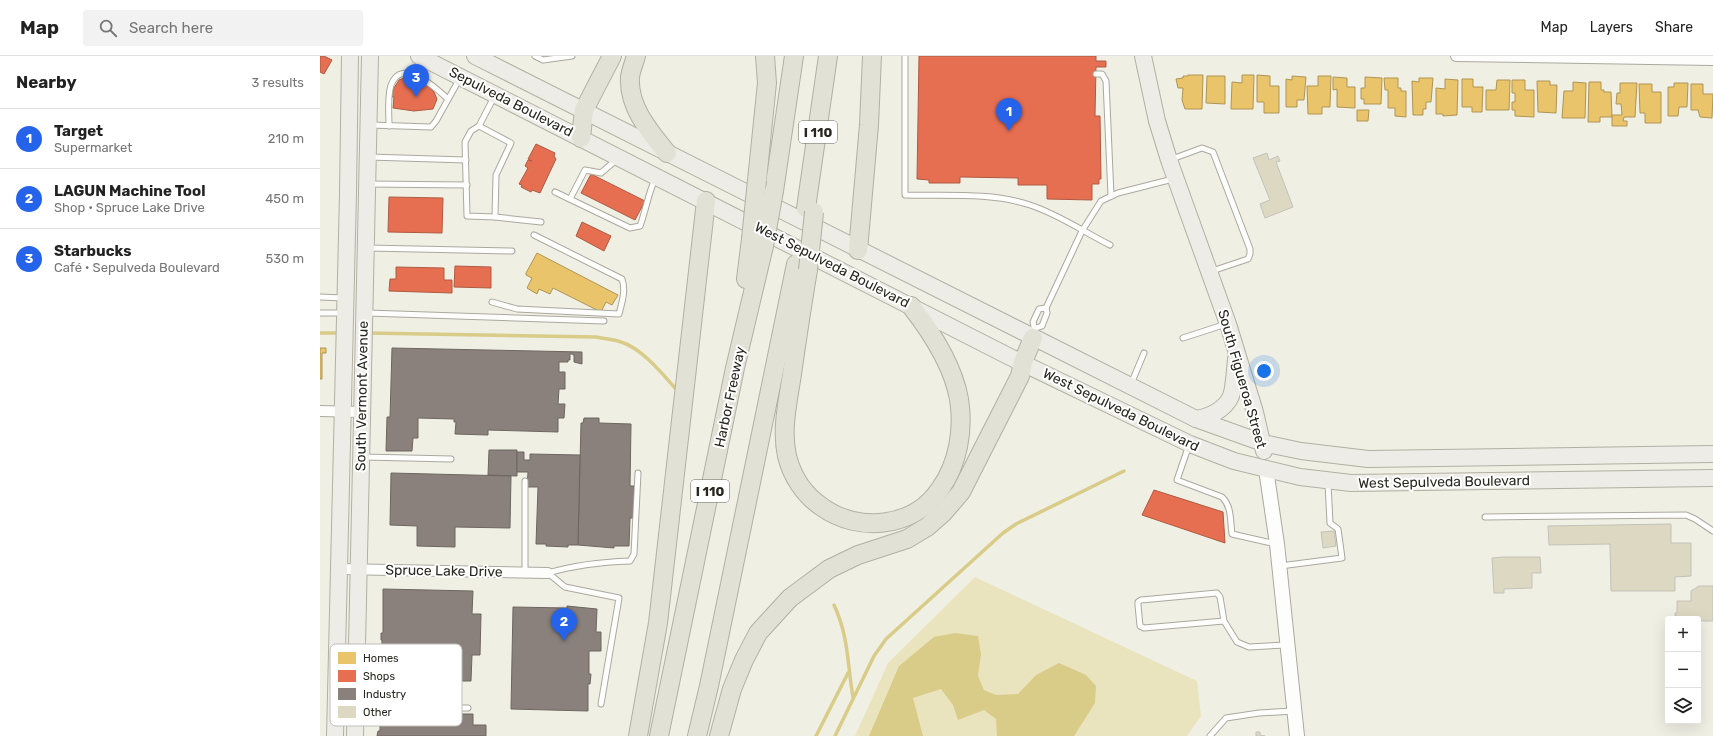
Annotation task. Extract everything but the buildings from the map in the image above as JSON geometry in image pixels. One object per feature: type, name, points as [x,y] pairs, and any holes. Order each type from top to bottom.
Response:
[{"type":"highway","points":[[581,138],[584,110],[612,56]]},
{"type":"highway","points":[[636,56],[630,77],[633,100],[645,126],[667,153]]},
{"type":"highway","points":[[758,242],[757,180],[767,83],[765,56]]},
{"type":"highway","name":"Harbor Freeway","points":[[659,736],[736,368],[758,242],[774,191],[794,56]]},
{"type":"highway","name":"I 110","points":[[697,736],[802,267],[828,56]]},
{"type":"highway","points":[[858,250],[869,125],[872,56]]},
{"type":"highway","points":[[638,736],[658,623],[706,201]]},
{"type":"highway","points":[[802,267],[785,425],[787,456],[794,475],[808,496],[829,512],[856,523],[898,520],[915,512],[940,490],[952,468],[958,447],[960,417],[959,400],[950,370],[928,327],[911,306]]},
{"type":"highway","points":[[719,736],[732,689],[744,660],[758,634],[790,598],[829,570],[858,555],[907,539],[927,527],[943,513],[961,492],[1020,376],[1023,362],[1034,333]]},
{"type":"main road","name":"South Vermont Avenue","points":[[337,644],[350,56]]},
{"type":"main road","name":"South Vermont Avenue","points":[[357,644],[370,56]]},
{"type":"main road","name":"Sepulveda Boulevard","points":[[419,56],[581,138]]},
{"type":"main road","name":"Sepulveda Boulevard","points":[[475,56],[584,110]]},
{"type":"main road","name":"South Figueroa Street","points":[[1143,56],[1157,121],[1169,160],[1228,324],[1263,443],[1279,566],[1297,736]]},
{"type":"main road","name":"West Sepulveda Boulevard","points":[[584,110],[858,250],[1034,333],[1130,386],[1196,419],[1263,443],[1330,455],[1368,459],[1713,454]]},
{"type":"main road","name":"West Sepulveda Boulevard","points":[[581,138],[1023,362],[1190,444],[1234,461],[1300,477],[1351,483],[1713,478]]},
{"type":"main road","points":[[1196,419],[1208,417],[1222,408],[1231,396],[1237,353]]},
{"type":"main road","name":"South Vermont Avenue","points":[[335,726],[335,736]]},
{"type":"main road","name":"South Vermont Avenue","points":[[355,726],[355,736]]},
{"type":"street","points":[[1456,56],[1662,58],[1713,60]]},
{"type":"street","points":[[320,411],[361,412]]},
{"type":"street","name":"Spruce Lake Drive","points":[[339,569],[548,573]]},
{"type":"lane","points":[[535,56],[543,60],[572,56]]},
{"type":"lane","points":[[906,56],[905,195],[993,197],[1012,200],[1031,205],[1110,245]]},
{"type":"lane","points":[[389,126],[391,85],[394,79],[403,73],[422,77],[448,99]]},
{"type":"lane","points":[[1096,74],[1102,74],[1106,80],[1111,196]]},
{"type":"lane","points":[[369,125],[431,126],[436,121],[460,77]]},
{"type":"lane","points":[[495,94],[478,126],[470,131],[465,142],[467,216],[495,217],[540,222]]},
{"type":"lane","points":[[478,126],[511,143],[496,175],[495,217]]},
{"type":"lane","points":[[1169,160],[1202,148],[1213,152],[1250,249],[1248,258],[1210,272]]},
{"type":"lane","points":[[368,157],[466,160]]},
{"type":"lane","points":[[570,199],[585,170],[601,173],[619,157]]},
{"type":"lane","points":[[555,192],[630,228],[640,226],[646,209],[648,194],[656,176]]},
{"type":"lane","points":[[1034,333],[1042,326],[1047,313],[1046,308],[1082,231],[1102,201],[1118,193],[1176,178]]},
{"type":"lane","points":[[367,184],[467,185]]},
{"type":"lane","points":[[492,302],[517,309],[619,314],[623,299],[624,285],[622,279],[534,234]]},
{"type":"lane","points":[[365,248],[512,251]]},
{"type":"lane","points":[[320,297],[345,310]]},
{"type":"lane","points":[[1034,333],[1033,322],[1039,309],[1046,308]]},
{"type":"lane","points":[[320,313],[345,310]]},
{"type":"lane","points":[[364,316],[604,321]]},
{"type":"lane","points":[[1183,338],[1228,324]]},
{"type":"lane","points":[[1130,386],[1144,354]]},
{"type":"lane","points":[[1190,444],[1177,480],[1222,497],[1227,502],[1229,507],[1232,534],[1276,544]]},
{"type":"lane","points":[[360,456],[451,459]]},
{"type":"lane","points":[[548,573],[571,566],[630,561],[634,554],[638,473]]},
{"type":"lane","points":[[1279,566],[1342,558],[1338,529],[1330,523],[1328,480]]},
{"type":"lane","points":[[525,481],[525,572]]},
{"type":"lane","points":[[1485,517],[1686,515],[1695,518],[1713,531]]},
{"type":"lane","points":[[548,573],[565,587],[619,598],[601,704]]},
{"type":"lane","points":[[1224,621],[1152,629],[1144,628],[1140,626],[1138,602],[1141,600],[1217,593],[1220,597],[1224,621],[1237,642],[1249,647],[1288,645]]},
{"type":"lane","points":[[462,708],[468,708]]},
{"type":"lane","points":[[1210,736],[1226,718],[1295,711]]},
{"type":"shaded area","points":[[975,577],[1197,681],[1201,716],[1187,736],[855,736],[888,663]]},
{"type":"shaded area","points":[[955,633],[978,636],[981,654],[978,676],[984,690],[996,695],[1018,694],[1036,675],[1059,663],[1086,675],[1096,686],[1095,703],[1074,736],[997,736],[996,719],[984,710],[958,720],[953,705],[941,689],[913,698],[923,736],[869,736],[899,666],[934,637]]},
{"type":"waterway","points":[[320,333],[341,333]]},
{"type":"waterway","points":[[367,333],[596,337],[618,341],[636,349],[657,368],[675,388]]},
{"type":"waterway","points":[[835,736],[874,656],[886,639],[1003,533],[1016,524],[1124,471]]},
{"type":"waterway","points":[[834,605],[845,639],[853,697]]},
{"type":"waterway","points":[[816,736],[848,673]]},
{"type":"place","name":"Starbucks","points":[[416,97]]},
{"type":"place","name":"Target","points":[[1009,131]]},
{"type":"place","name":"LAGUN Machine Tool","points":[[564,641]]}]
